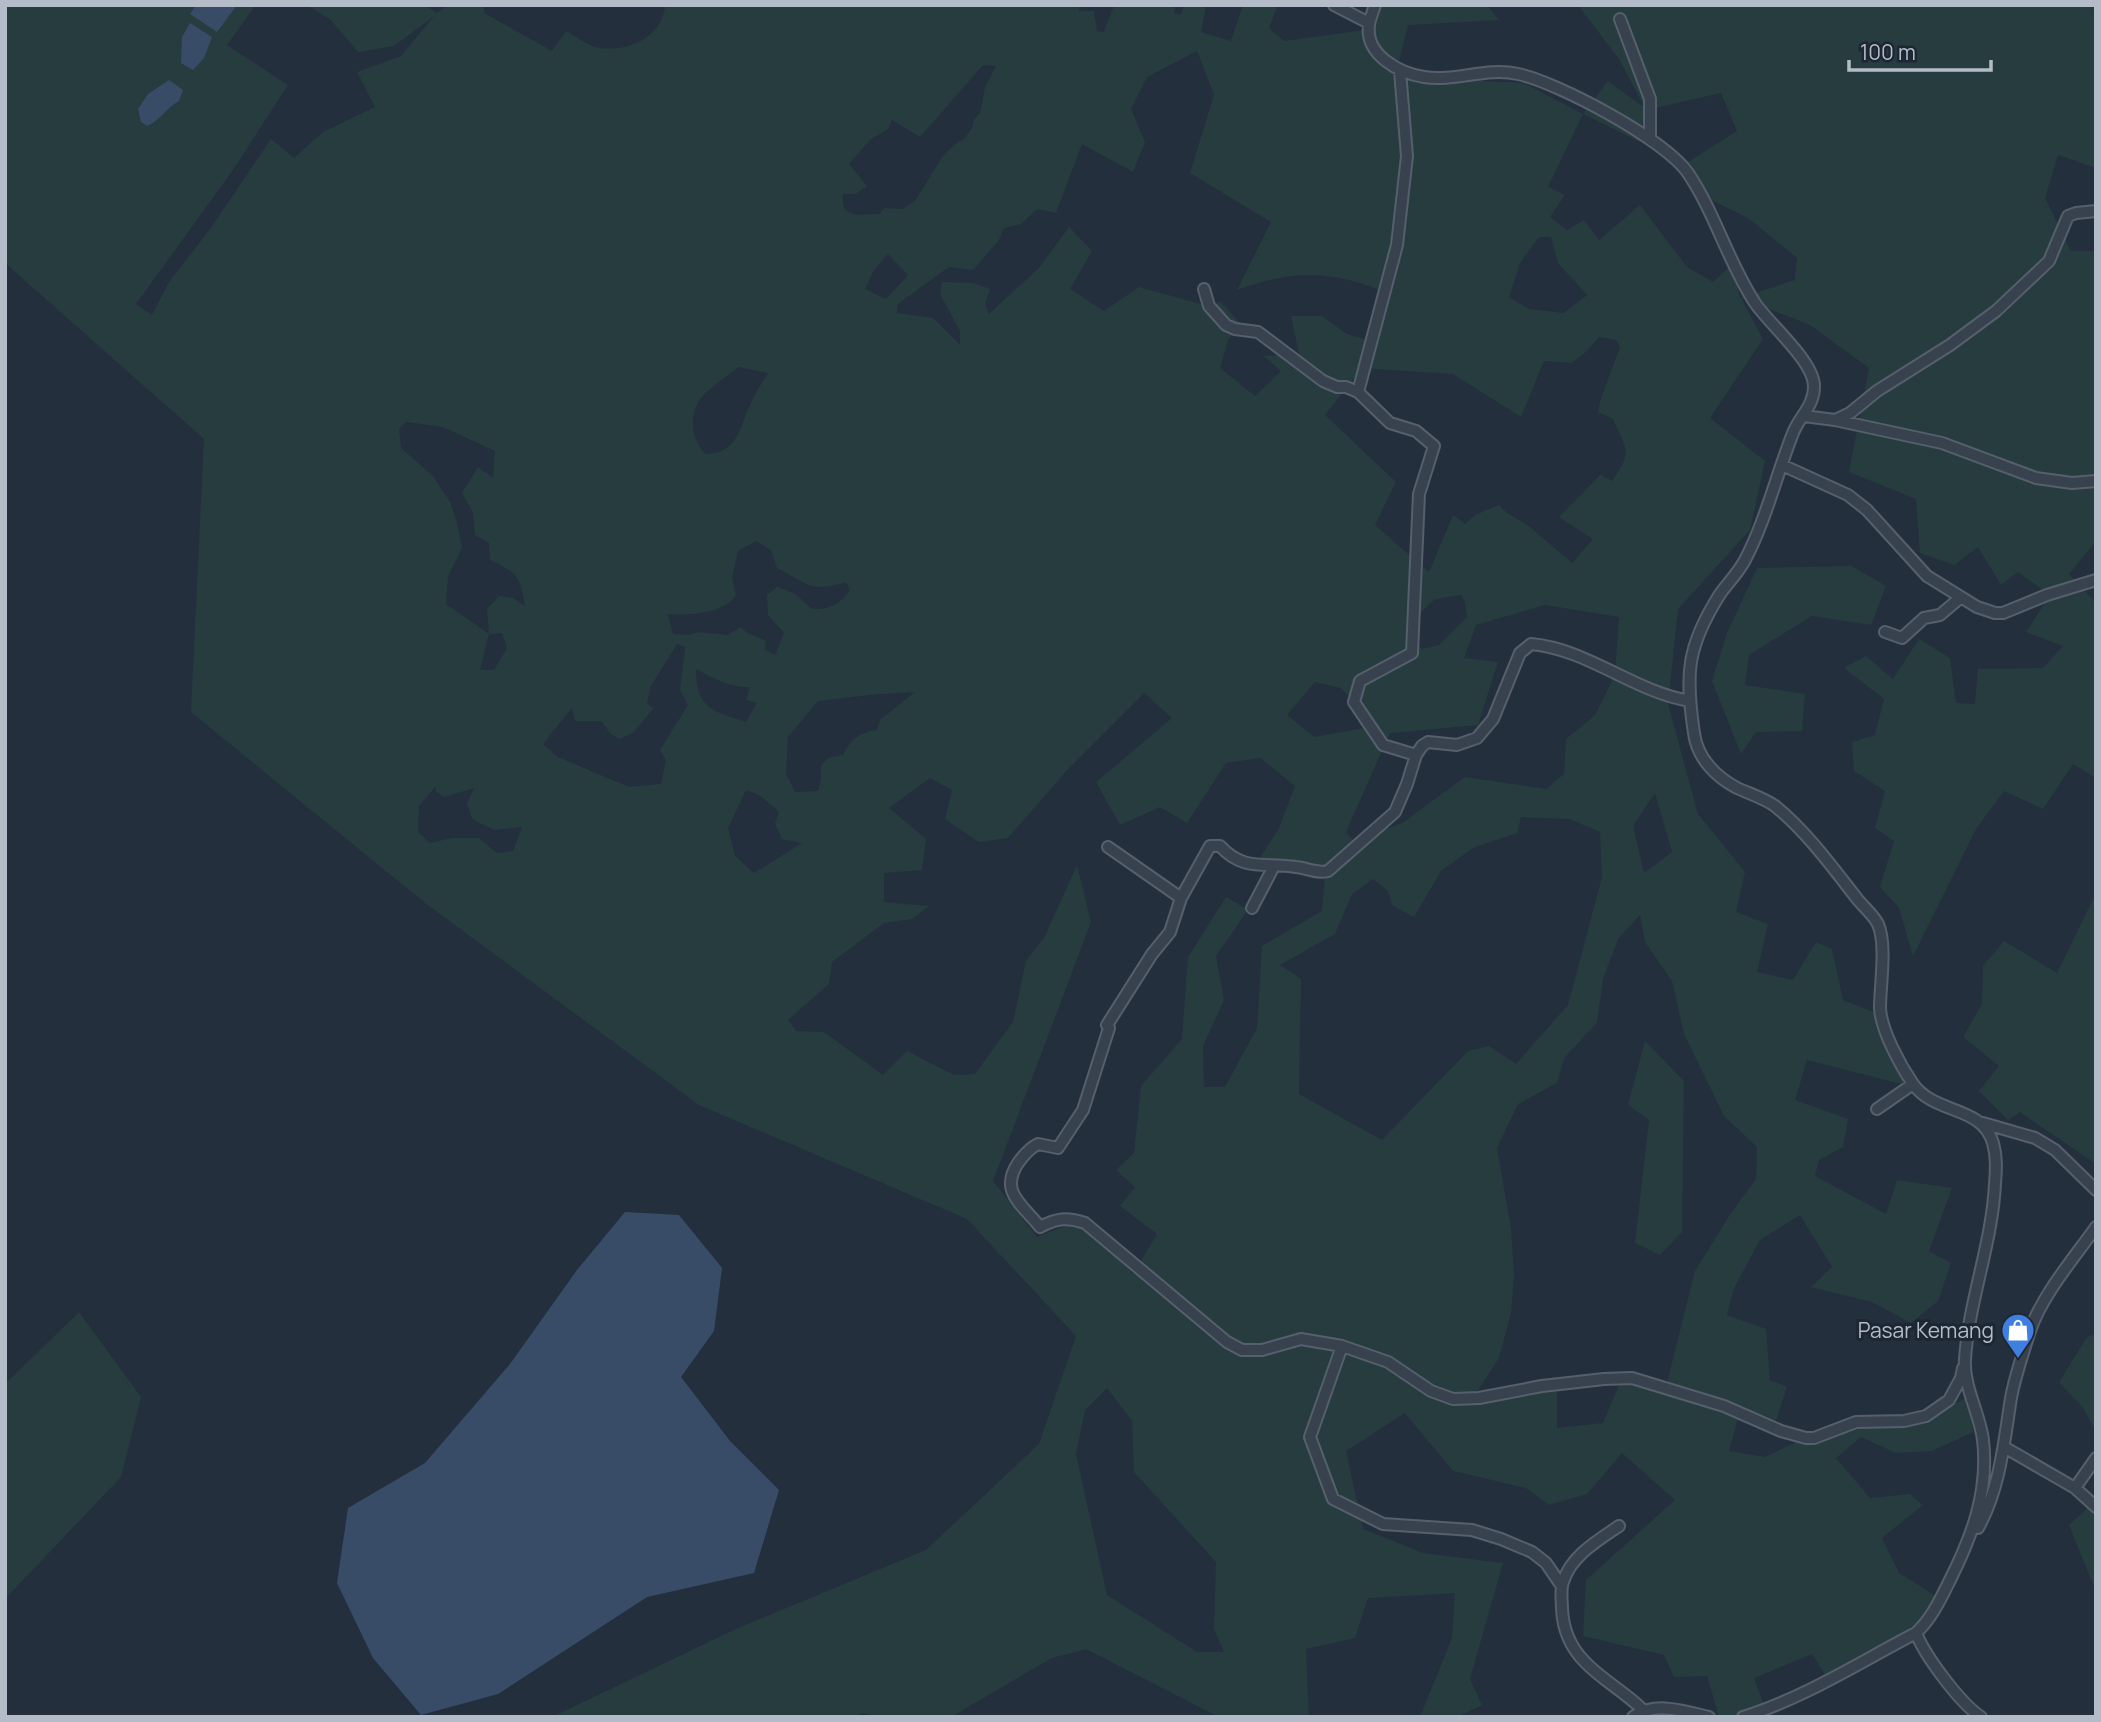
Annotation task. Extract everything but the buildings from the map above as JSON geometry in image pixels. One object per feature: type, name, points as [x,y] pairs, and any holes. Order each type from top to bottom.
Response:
[{"type":"street","points":[[1334,5],[1369,23]]},
{"type":"street","points":[[1376,5],[1369,23],[1369,34],[1376,51],[1400,71],[1424,77],[1490,71],[1522,75],[1559,89],[1650,138],[1670,153],[1688,174],[1755,302],[1812,374],[1814,393],[1804,416],[1794,428],[1766,513],[1742,566],[1723,590],[1699,629],[1692,652],[1690,701],[1694,739],[1706,764],[1732,786],[1769,802],[1780,811],[1820,852],[1878,925],[1882,960],[1882,1026],[1913,1084],[1929,1102],[1983,1123],[2035,1138],[2055,1150],[2096,1190]]},
{"type":"street","points":[[1620,19],[1650,99],[1650,138]]},
{"type":"street","points":[[1358,392],[1397,245],[1407,156],[1400,71]]},
{"type":"street","points":[[1835,420],[1950,345],[1996,311],[2049,261],[2068,216],[2096,211]]},
{"type":"street","points":[[1204,289],[1209,306],[1226,325],[1258,332],[1323,381],[1358,392],[1390,423],[1416,431],[1434,446],[1419,495],[1412,653],[1360,681],[1353,702],[1383,745],[1416,755]]},
{"type":"street","points":[[1804,416],[1942,443],[2036,478],[2072,483],[2096,481]]},
{"type":"street","points":[[1782,465],[1848,495],[1867,510],[1927,576],[1977,607],[2003,613],[2047,595],[2096,580]]},
{"type":"street","points":[[1885,632],[1902,638],[1924,618],[1940,615],[1960,598]]},
{"type":"street","points":[[1690,701],[1637,685],[1549,645],[1531,644],[1520,653],[1493,719],[1477,738],[1457,745],[1428,742],[1422,746],[1416,755],[1395,812],[1328,871],[1322,873],[1295,866],[1250,865],[1230,857],[1220,846],[1210,846],[1181,898],[1170,932],[1152,954],[1107,1025],[1109,1028],[1083,1110],[1058,1148],[1038,1144],[1020,1160],[1010,1176],[1010,1190],[1040,1227],[1069,1217],[1085,1223],[1227,1342],[1242,1350],[1262,1350],[1301,1339],[1342,1346],[1388,1362],[1431,1391],[1453,1399],[1479,1398],[1604,1378],[1632,1378],[1724,1406],[1781,1431],[1814,1438],[1856,1422],[1904,1422],[1926,1416],[1949,1400],[1961,1378],[1994,1217],[1996,1157],[1991,1135],[1983,1123]]},
{"type":"street","points":[[1108,847],[1181,898]]},
{"type":"street","points":[[1252,908],[1274,866]]},
{"type":"street","points":[[1877,1109],[1913,1084]]},
{"type":"street","points":[[1743,1717],[1800,1693],[1916,1633],[1929,1621],[1969,1542],[1987,1513],[2004,1447],[2012,1395],[2031,1329],[2047,1298],[2096,1227]]},
{"type":"street","points":[[1342,1346],[1310,1437],[1333,1499],[1382,1524],[1472,1530],[1532,1552],[1546,1563],[1561,1585],[1563,1619],[1574,1649],[1586,1664],[1643,1710]]},
{"type":"street","points":[[1964,1365],[1983,1439],[1984,1478],[1981,1503],[1969,1542]]},
{"type":"street","points":[[2004,1447],[2075,1488],[2096,1507]]},
{"type":"street","points":[[2075,1488],[2096,1458]]},
{"type":"street","points":[[1561,1585],[1570,1568],[1591,1544],[1619,1526]]},
{"type":"street","points":[[1916,1633],[1934,1666],[1981,1717]]},
{"type":"street","points":[[1633,1717],[1643,1710],[1672,1709],[1709,1717]]},
{"type":"green space","points":[[5,5],[256,5],[227,45],[288,85],[233,170],[136,304],[152,315],[169,282],[210,229],[271,139],[294,158],[323,132],[375,107],[357,72],[401,56],[434,16],[394,46],[358,52],[330,19],[306,5],[425,5],[437,13],[448,5],[484,5],[484,13],[552,51],[566,31],[595,47],[607,49],[640,41],[650,35],[657,26],[663,17],[665,5],[1080,5],[1079,11],[1094,11],[1097,31],[1104,32],[1114,5],[1175,5],[1174,13],[1181,15],[1184,5],[1206,5],[1201,32],[1231,41],[1243,5],[1278,5],[1269,28],[1284,41],[1365,30],[1377,5],[1487,5],[1499,20],[1408,25],[1395,77],[1524,83],[1583,114],[1608,81],[1645,108],[1619,59],[1578,5],[2092,5],[2096,14],[2096,168],[2058,155],[2045,198],[2071,251],[2096,251],[2096,541],[2069,574],[2096,603],[2096,778],[2073,764],[2043,809],[2004,791],[1976,829],[1913,956],[1899,908],[1880,887],[1894,841],[1875,828],[1885,791],[1854,771],[1852,742],[1875,735],[1884,699],[1844,668],[1866,656],[1893,679],[1919,639],[1950,658],[1956,703],[1975,704],[1978,669],[2043,668],[2063,646],[2026,632],[2050,595],[2018,572],[2001,585],[1978,547],[1954,565],[1920,553],[1916,499],[1849,472],[1869,368],[1810,325],[1741,298],[1763,339],[1710,418],[1765,461],[1750,530],[1678,609],[1668,704],[1698,814],[1745,872],[1736,912],[1768,924],[1757,972],[1793,980],[1816,942],[1832,949],[1843,1000],[1876,1013],[1909,1086],[1807,1060],[1795,1100],[1848,1119],[1843,1147],[1819,1160],[1815,1176],[1886,1214],[1897,1180],[1952,1188],[1929,1251],[1951,1263],[1938,1301],[1911,1323],[1872,1302],[1811,1287],[1832,1267],[1800,1215],[1760,1240],[1734,1288],[1727,1315],[1766,1329],[1770,1380],[1787,1387],[1774,1426],[1738,1418],[1729,1451],[1765,1457],[1854,1415],[1895,1425],[1935,1414],[1968,1397],[1973,1432],[1932,1451],[1896,1453],[1861,1437],[1836,1458],[1870,1498],[1910,1494],[1923,1505],[1882,1538],[1899,1573],[1942,1600],[1930,1620],[1829,1681],[1812,1654],[1754,1678],[1767,1713],[1757,1717],[1719,1717],[1707,1676],[1674,1677],[1664,1655],[1583,1636],[1586,1580],[1675,1500],[1622,1453],[1587,1494],[1549,1505],[1526,1488],[1453,1471],[1405,1413],[1346,1451],[1363,1529],[1423,1553],[1503,1563],[1470,1679],[1482,1705],[1457,1717],[1420,1717],[1452,1638],[1455,1593],[1368,1598],[1355,1638],[1306,1649],[1309,1717],[1219,1717],[1086,1649],[1052,1658],[951,1717],[882,1717],[863,1713],[854,1717],[552,1717],[736,1629],[926,1550],[1039,1444],[1076,1336],[967,1219],[699,1105],[425,903],[191,712],[204,439],[5,263]],"holes":[[[1197,51],[1214,95],[1190,173],[1271,222],[1237,290],[1277,278],[1313,275],[1348,280],[1388,293],[1367,340],[1347,334],[1322,316],[1291,316],[1299,354],[1264,356],[1281,371],[1255,396],[1220,368],[1228,340],[1241,324],[1220,301],[1211,307],[1139,287],[1104,311],[1070,289],[1092,251],[1069,227],[1039,268],[989,314],[985,304],[990,289],[973,283],[942,282],[940,294],[960,331],[960,345],[933,318],[897,313],[898,304],[949,267],[973,270],[999,240],[1004,228],[1021,224],[1037,209],[1056,213],[1082,144],[1133,172],[1145,142],[1131,109],[1147,77]],[[983,65],[996,66],[985,87],[980,113],[974,119],[972,128],[964,139],[943,156],[915,201],[903,209],[885,208],[879,214],[858,215],[848,212],[843,202],[843,194],[856,194],[867,186],[849,164],[871,139],[888,129],[892,120],[920,137]],[[1721,93],[1737,131],[1676,170],[1697,193],[1748,218],[1797,258],[1795,280],[1740,298],[1733,264],[1713,282],[1687,267],[1640,205],[1599,240],[1584,220],[1567,230],[1550,217],[1565,195],[1548,187],[1583,114],[1638,141],[1646,110]],[[1539,237],[1551,237],[1558,263],[1587,295],[1564,313],[1529,309],[1509,297],[1520,263]],[[888,254],[908,275],[886,299],[865,289],[874,270]],[[1599,337],[1616,340],[1620,347],[1598,412],[1613,419],[1626,451],[1625,457],[1612,481],[1600,475],[1559,517],[1593,539],[1572,563],[1529,526],[1499,505],[1475,515],[1465,524],[1453,515],[1429,572],[1375,525],[1396,482],[1325,415],[1362,368],[1453,374],[1521,417],[1544,361],[1572,363]],[[738,367],[768,373],[754,395],[732,444],[717,453],[706,454],[697,443],[693,415],[699,401]],[[406,422],[443,427],[495,451],[493,478],[478,467],[462,493],[473,513],[475,535],[489,543],[490,560],[507,568],[516,577],[525,606],[513,598],[499,596],[487,609],[489,634],[446,604],[448,576],[462,548],[457,523],[450,502],[433,476],[401,448],[399,429]],[[756,541],[771,550],[777,568],[803,582],[816,587],[846,582],[850,590],[838,602],[818,609],[812,609],[794,593],[777,587],[767,595],[768,615],[784,633],[775,655],[765,650],[766,641],[741,627],[728,635],[697,632],[689,635],[673,634],[668,614],[704,612],[729,602],[736,596],[732,577],[738,551]],[[1461,595],[1467,617],[1439,645],[1422,649],[1413,640],[1415,618],[1435,599]],[[1545,605],[1619,617],[1615,675],[1595,715],[1566,739],[1564,774],[1546,789],[1465,777],[1402,823],[1354,841],[1346,832],[1390,733],[1478,725],[1498,662],[1464,658],[1476,625]],[[502,633],[507,648],[494,670],[480,670],[489,634]],[[677,644],[685,647],[680,690],[688,705],[660,750],[666,760],[661,784],[629,787],[558,757],[543,744],[572,708],[575,721],[601,721],[611,734],[619,739],[633,733],[653,709],[647,703],[651,686]],[[696,669],[728,684],[750,687],[746,700],[757,703],[746,722],[724,715],[709,706],[699,693]],[[1315,682],[1341,688],[1362,710],[1364,728],[1314,737],[1287,715]],[[915,692],[880,720],[877,730],[856,738],[843,755],[828,758],[821,765],[818,791],[795,792],[786,774],[788,737],[818,701]],[[1144,693],[1172,718],[1096,782],[1120,825],[1160,807],[1187,823],[1226,763],[1260,758],[1295,786],[1279,828],[1258,861],[1325,873],[1322,911],[1262,946],[1257,1028],[1225,1087],[1204,1087],[1203,1046],[1224,1000],[1216,956],[1248,910],[1226,897],[1188,957],[1182,1039],[1141,1086],[1134,1153],[1116,1170],[1135,1187],[1120,1206],[1157,1234],[1133,1274],[1080,1220],[1037,1237],[993,1181],[1091,922],[1077,865],[1044,938],[1026,961],[1013,1022],[975,1074],[954,1075],[907,1051],[883,1075],[824,1032],[796,1031],[788,1020],[829,984],[832,962],[884,923],[912,919],[929,906],[884,902],[884,873],[922,870],[926,839],[889,808],[930,778],[952,790],[945,819],[979,842],[1008,838],[1068,769]],[[436,786],[436,792],[445,797],[474,788],[467,803],[472,819],[494,830],[522,827],[513,851],[497,853],[479,838],[452,838],[430,843],[418,832],[419,806]],[[746,790],[759,795],[779,812],[775,824],[782,839],[802,843],[754,873],[735,856],[728,828]],[[1655,793],[1672,852],[1644,873],[1633,826]],[[1521,817],[1569,819],[1600,832],[1602,877],[1568,1005],[1516,1064],[1489,1046],[1468,1051],[1382,1140],[1299,1094],[1301,979],[1280,965],[1335,934],[1352,894],[1373,879],[1388,891],[1392,905],[1414,917],[1441,871],[1473,848],[1517,833]],[[1640,915],[1645,942],[1672,981],[1684,1034],[1724,1116],[1757,1147],[1756,1179],[1695,1271],[1666,1387],[1622,1378],[1603,1423],[1557,1428],[1557,1383],[1473,1398],[1499,1358],[1511,1313],[1514,1274],[1511,1228],[1497,1148],[1518,1104],[1557,1083],[1564,1058],[1597,1023],[1603,979],[1618,939]],[[1107,1388],[1132,1421],[1134,1472],[1216,1562],[1214,1629],[1224,1652],[1197,1652],[1107,1595],[1076,1454],[1085,1410]]]},
{"type":"green space","points":[[1851,566],[1886,586],[1871,625],[1812,616],[1749,655],[1745,685],[1805,694],[1802,731],[1756,732],[1741,754],[1712,681],[1727,633],[1757,568]]},
{"type":"green space","points":[[2096,893],[2096,1164],[2020,1112],[2008,1120],[1979,1091],[1999,1066],[1963,1037],[1982,1004],[1983,966],[2004,941],[2057,973]]},
{"type":"green space","points":[[1645,1041],[1684,1081],[1682,1232],[1660,1255],[1635,1243],[1649,1120],[1628,1105]]},
{"type":"green space","points":[[79,1312],[141,1397],[121,1477],[5,1599],[5,1384]]},
{"type":"green space","points":[[2096,1334],[2096,1431],[2083,1408],[2059,1382],[2087,1337]]},
{"type":"green space","points":[[2096,1501],[2096,1592],[2069,1525]]},
{"type":"water","points":[[196,5],[237,5],[217,32],[190,14]]},
{"type":"water","points":[[190,23],[212,37],[204,58],[193,70],[181,63],[182,37]]},
{"type":"water","points":[[169,80],[183,90],[179,101],[147,126],[141,122],[138,109],[148,94]]},
{"type":"water","points":[[625,1212],[679,1215],[722,1268],[714,1331],[681,1377],[730,1441],[779,1490],[754,1573],[647,1597],[498,1694],[421,1715],[373,1658],[337,1583],[348,1508],[425,1463],[510,1364],[577,1270]]},
{"type":"place","name":"Pasar Kemang","points":[[2018,1360]]}]
